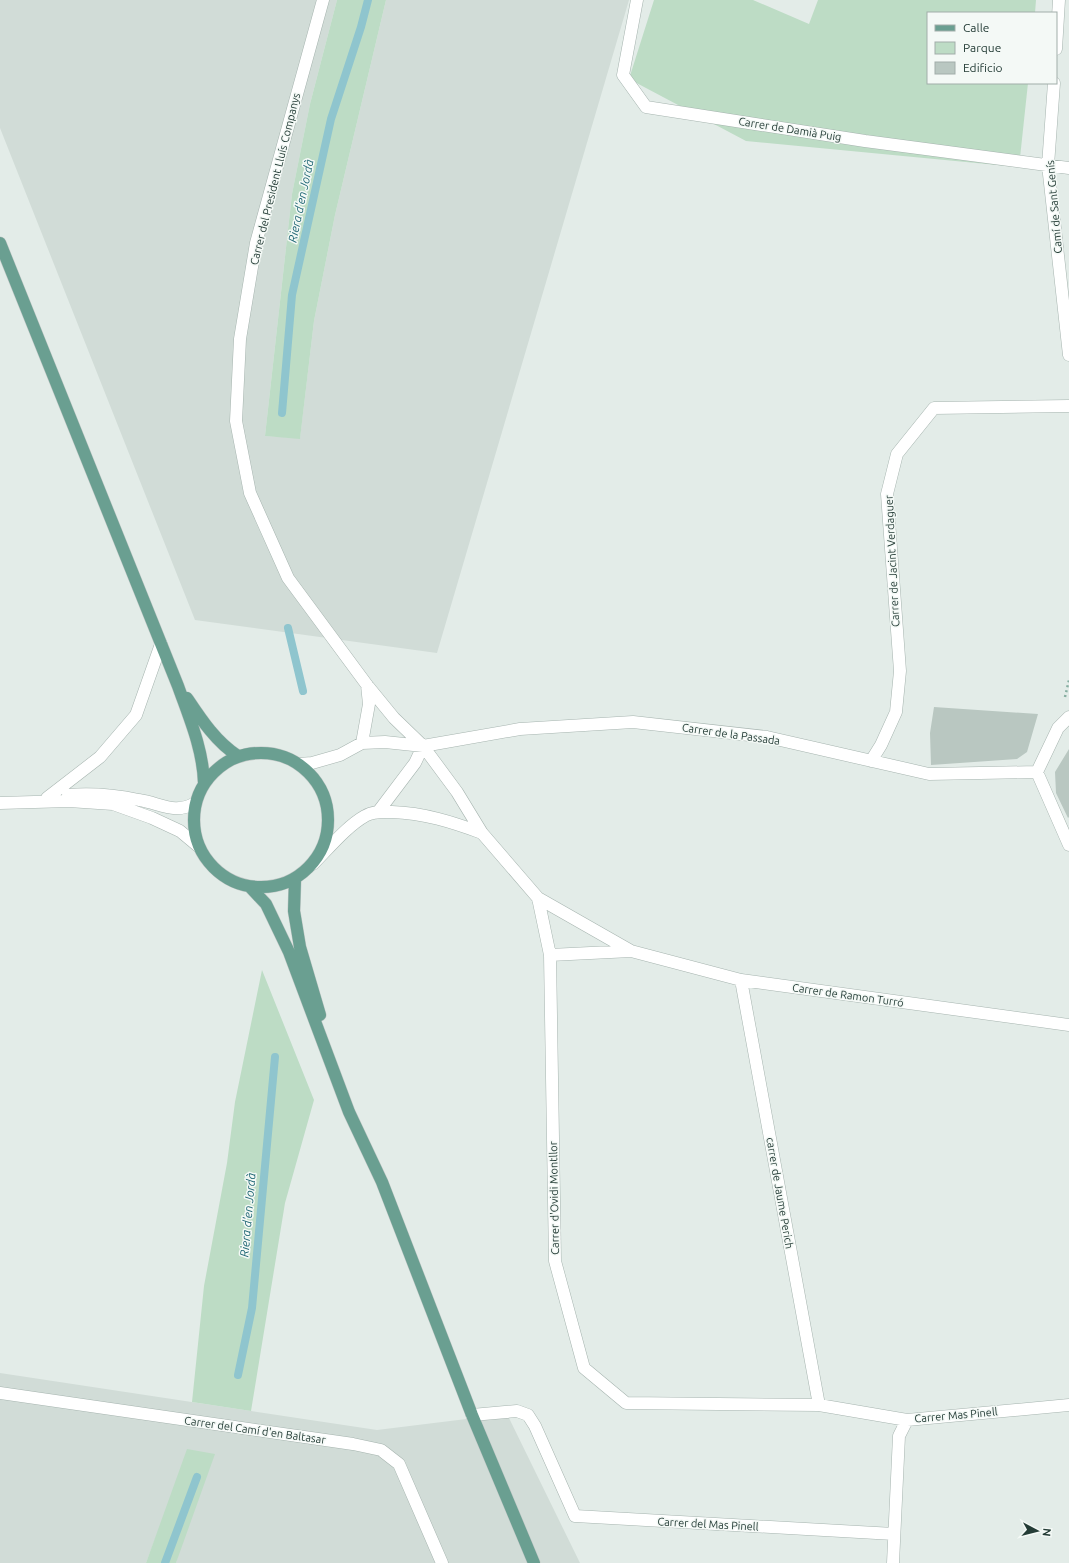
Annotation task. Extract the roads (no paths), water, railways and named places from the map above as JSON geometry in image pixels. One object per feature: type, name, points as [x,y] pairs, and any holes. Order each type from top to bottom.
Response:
[{"type":"main road","points":[[0,243],[178,686],[194,730],[203,768],[204,783]]},
{"type":"main road","points":[[178,686],[205,723],[228,750],[238,756]]},
{"type":"main road","points":[[258,752],[280,755],[299,764],[315,779],[325,798],[329,821],[325,844],[313,864],[295,879],[273,887],[250,888],[228,880],[210,865],[198,846],[193,824],[195,803],[204,783],[219,767],[238,756],[258,752]]},
{"type":"main road","points":[[295,879],[294,911],[300,947],[349,1112]]},
{"type":"main road","points":[[250,888],[266,904],[289,952],[349,1112],[382,1182],[472,1415],[534,1563]]},
{"type":"street","name":"Carrer del President Lluís Companys","points":[[323,0],[256,243],[240,339],[236,421],[250,493],[288,578],[368,686],[394,718],[423,746]]},
{"type":"street","name":"Carrer de Damià Puig","points":[[637,0],[623,75],[646,107],[865,141],[1069,168]]},
{"type":"street","points":[[1057,33],[1059,0]]},
{"type":"street","name":"Camí de Sant Genís","points":[[1054,84],[1048,165],[1069,355]]},
{"type":"street","name":"Carrer de Jacint Verdaguer","points":[[871,761],[881,745],[896,712],[900,671],[887,494],[896,454],[934,408],[1069,406]]},
{"type":"street","points":[[47,798],[100,757],[136,715],[161,644]]},
{"type":"street","points":[[299,764],[312,764],[340,755],[362,743],[369,704],[368,686]]},
{"type":"street","points":[[1069,717],[1058,728],[1037,772],[1069,845]]},
{"type":"street","name":"Carrer de la Passada","points":[[362,743],[385,742],[423,746],[520,729],[633,722],[767,737],[929,774],[1037,772]]},
{"type":"street","points":[[313,864],[346,831],[365,815],[378,812],[415,763],[423,746]]},
{"type":"street","name":"Carrer de Ramon Turró","points":[[423,746],[457,792],[482,833],[538,898],[631,951],[741,980],[1069,1025]]},
{"type":"street","points":[[0,803],[87,793],[140,800],[170,808],[186,808],[195,803]]},
{"type":"street","points":[[0,803],[69,801],[113,804],[152,818],[180,831],[198,846]]},
{"type":"street","name":"Carrer de Ramon Turró","points":[[378,812],[407,813],[428,816],[454,822],[482,833]]},
{"type":"street","name":"Carrer d'Ovidi Montllor","points":[[538,898],[550,955],[555,1261],[584,1368],[626,1403],[819,1405]]},
{"type":"street","name":"Carrer de Ramon Turró","points":[[550,955],[631,951]]},
{"type":"street","name":"carrer de Jaume Perich","points":[[741,980],[819,1405]]},
{"type":"street","name":"Carrer del Camí d'en Baltasar","points":[[0,1393],[346,1443],[381,1450],[399,1464],[442,1563]]},
{"type":"street","name":"Carrer Mas Pinell","points":[[819,1405],[907,1420],[1069,1405]]},
{"type":"street","name":"Carrer del Mas Pinell","points":[[472,1415],[517,1411],[528,1415],[535,1426],[575,1516],[894,1534]]},
{"type":"street","points":[[892,1563],[899,1436],[907,1420]]},
{"type":"waterway","name":"Riera d'en Jordà","points":[[282,413],[292,295],[331,119],[361,27],[368,0]]},
{"type":"waterway","name":"Riera d'en Jordà","points":[[288,628],[303,691]]},
{"type":"waterway","name":"Riera d'en Jordà","points":[[238,1375],[252,1308],[275,1057]]},
{"type":"waterway","name":"Riera d'en Jordà","points":[[165,1563],[197,1477]]}]
